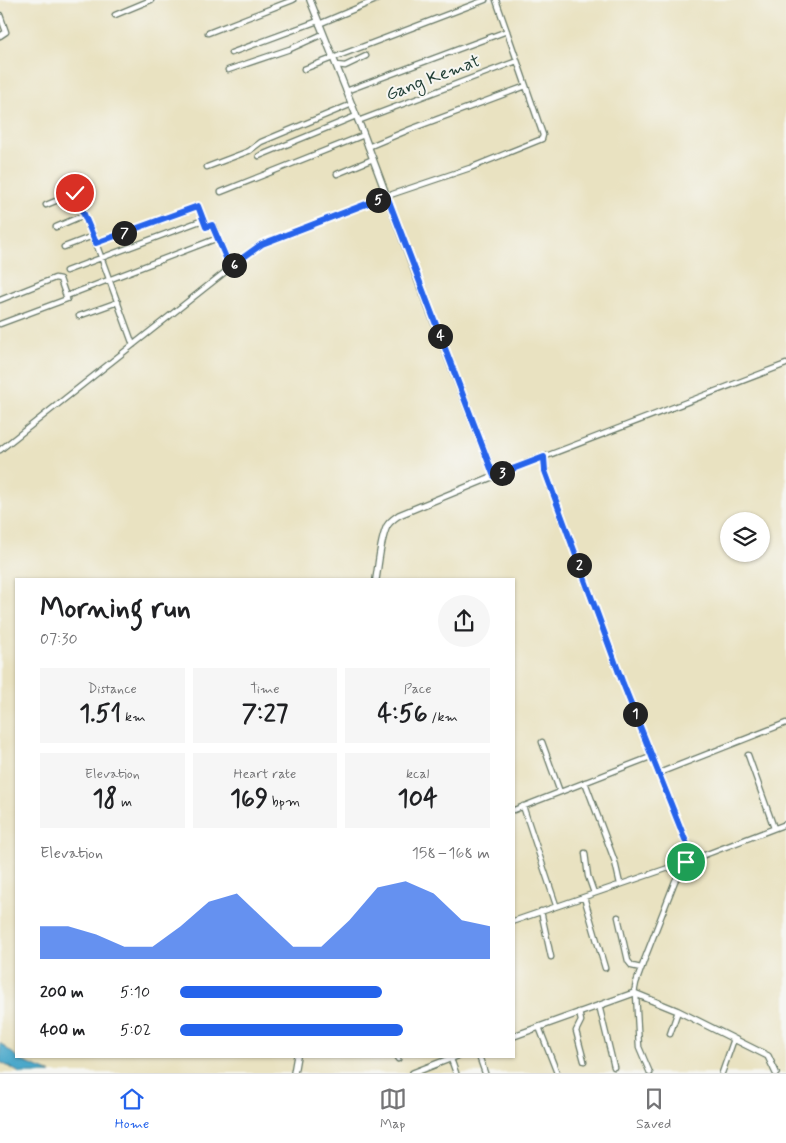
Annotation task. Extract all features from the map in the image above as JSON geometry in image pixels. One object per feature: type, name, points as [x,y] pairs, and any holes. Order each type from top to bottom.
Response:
[{"type":"street","points":[[115,15],[144,1],[151,0]]},
{"type":"street","points":[[208,33],[293,0]]},
{"type":"street","points":[[311,0],[494,476]]},
{"type":"street","points":[[231,53],[376,0]]},
{"type":"street","points":[[304,69],[485,0]]},
{"type":"street","points":[[0,450],[230,267],[262,244],[387,196],[470,168],[542,139],[543,135],[496,0]]},
{"type":"street","points":[[0,15],[6,32],[0,36]]},
{"type":"street","points":[[346,90],[507,31]]},
{"type":"street","points":[[228,70],[290,49],[323,34]]},
{"type":"street","points":[[336,65],[345,66],[366,56]]},
{"type":"street","name":"Gang Kemat","points":[[259,156],[357,118],[517,61]]},
{"type":"street","points":[[368,147],[411,128],[526,86]]},
{"type":"street","points":[[206,167],[249,151],[269,139],[352,104]]},
{"type":"street","points":[[221,192],[364,135]]},
{"type":"street","points":[[337,174],[373,159]]},
{"type":"street","points":[[46,204],[75,193],[134,345]]},
{"type":"street","points":[[96,243],[198,206],[206,227],[212,225],[230,267]]},
{"type":"street","points":[[56,227],[84,215]]},
{"type":"street","points":[[66,271],[203,220]]},
{"type":"street","points":[[64,247],[93,236]]},
{"type":"street","points":[[69,295],[218,238]]},
{"type":"street","points":[[0,300],[55,278],[60,279],[67,298],[0,324]]},
{"type":"street","points":[[79,316],[118,302]]},
{"type":"street","points":[[376,578],[383,540],[388,525],[392,520],[408,511],[786,364]]},
{"type":"street","points":[[544,457],[545,471],[569,538],[622,681],[690,852],[689,858],[681,863],[676,881],[641,968],[635,993],[639,1046],[650,1073]]},
{"type":"street","points":[[659,773],[786,723]]},
{"type":"street","points":[[542,742],[560,792]]},
{"type":"street","points":[[748,755],[774,828]]},
{"type":"street","points":[[515,810],[653,756]]},
{"type":"street","points":[[585,782],[620,884]]},
{"type":"street","points":[[523,806],[556,906]]},
{"type":"street","points":[[515,920],[681,863],[786,824]]},
{"type":"street","points":[[585,853],[588,876],[594,893]]},
{"type":"street","points":[[584,897],[605,968]]},
{"type":"street","points":[[541,911],[552,958]]},
{"type":"street","points":[[618,917],[628,961],[632,966],[641,968]]},
{"type":"street","points":[[515,1036],[635,993],[678,1011],[768,1056],[776,1073]]},
{"type":"street","points":[[600,1005],[614,1068]]},
{"type":"street","points":[[670,1034],[678,1011]]},
{"type":"street","points":[[579,1012],[581,1021],[576,1031],[584,1061]]},
{"type":"street","points":[[539,1027],[557,1073]]},
{"type":"street","points":[[722,1073],[734,1039]]},
{"type":"street","points":[[294,1073],[297,1058]]},
{"type":"street","points":[[480,1058],[485,1073]]},
{"type":"street","points":[[413,1073],[425,1071],[441,1059],[451,1059],[456,1073]]},
{"type":"water","points":[[0,1043],[15,1055],[15,1058],[51,1073],[20,1073],[0,1062]]},
{"type":"route","points":[[75,193],[96,243],[198,206],[206,227],[212,225],[230,267],[262,244],[387,196],[419,284],[494,476],[544,457],[545,471],[569,538],[622,681],[690,852],[686,862]]}]
